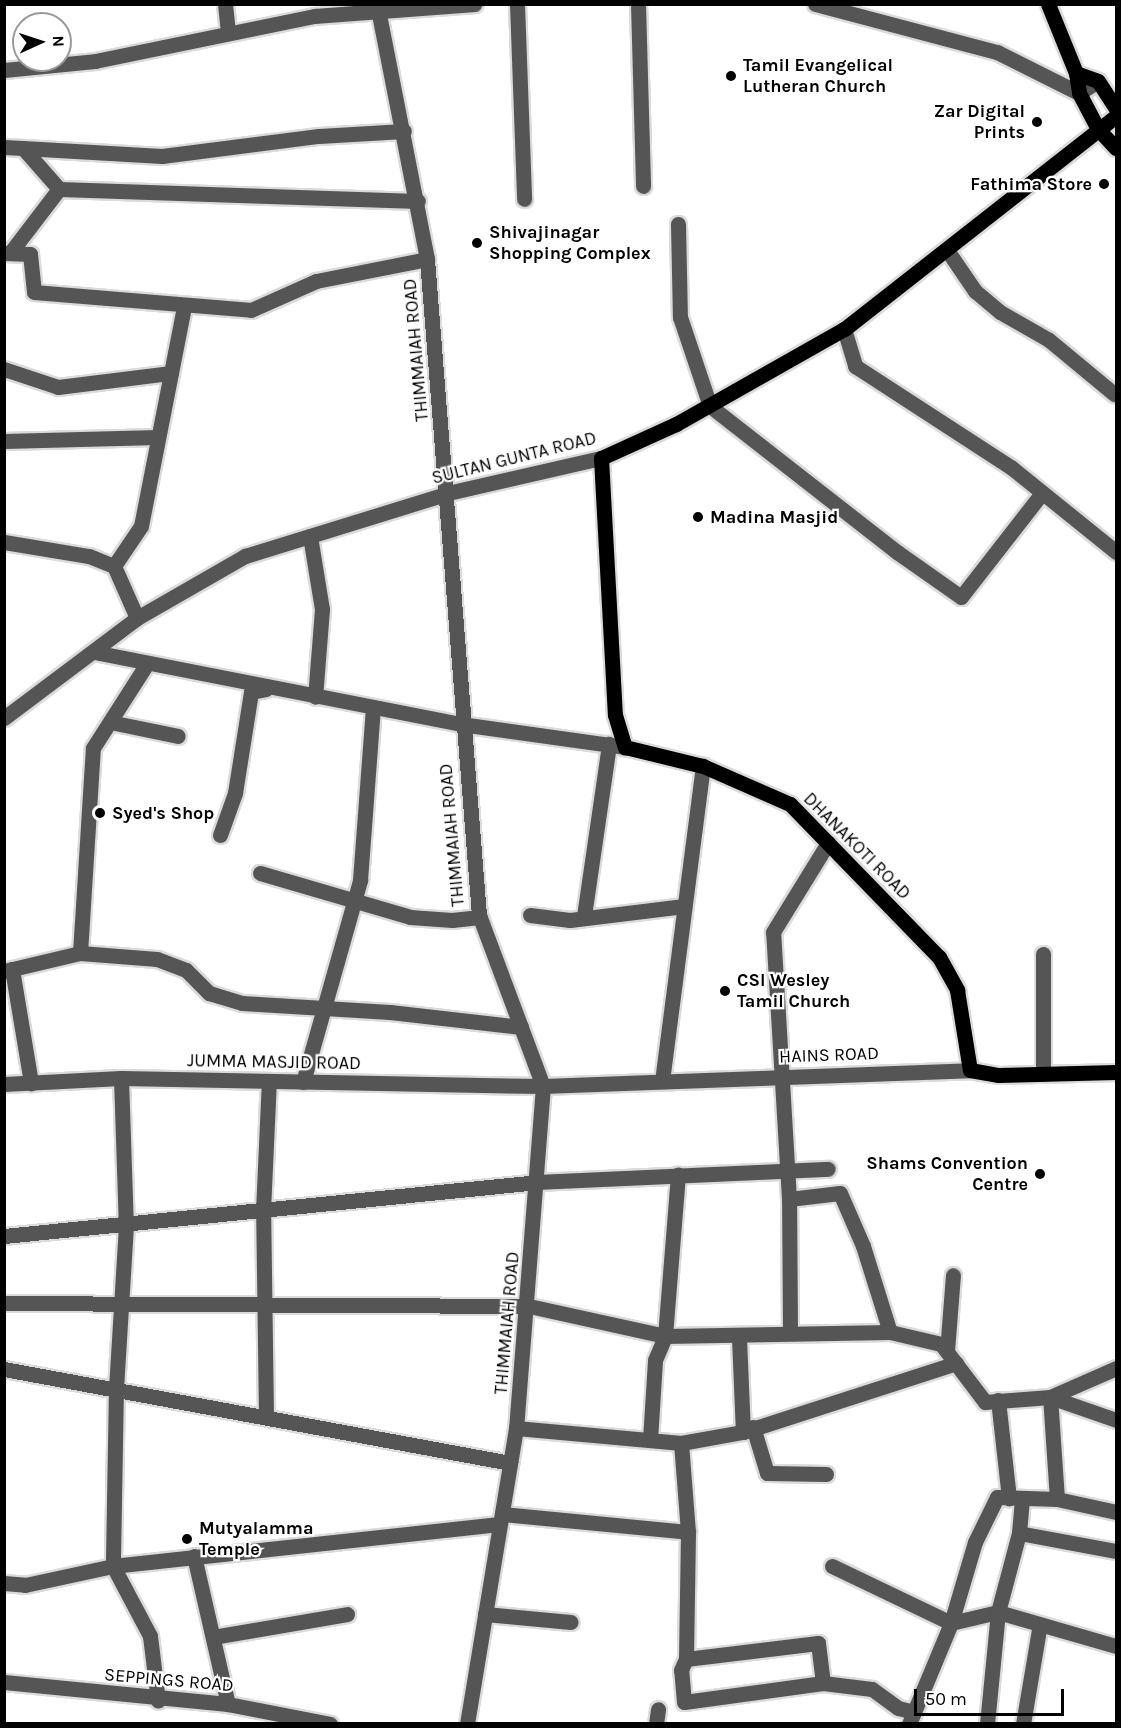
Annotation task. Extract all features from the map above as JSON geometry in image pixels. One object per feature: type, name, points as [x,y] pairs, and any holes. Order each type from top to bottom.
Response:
[{"type":"main road","points":[[1048,4],[1076,74],[1073,91],[1098,129],[1116,148]]},
{"type":"main road","points":[[1076,74],[1098,81],[1116,109]]},
{"type":"main road","name":"SULTAN GUNTA ROAD","points":[[601,458],[710,406],[844,329],[1116,116]]},
{"type":"main road","points":[[601,458],[615,715],[626,747]]},
{"type":"main road","name":"DHANAKOTI ROAD","points":[[626,747],[703,766],[790,804],[939,957],[957,990],[970,1070]]},
{"type":"main road","name":"HAINS ROAD","points":[[970,1070],[1043,1074],[1116,1072]]},
{"type":"street","points":[[225,4],[228,32]]},
{"type":"street","points":[[4,70],[95,61],[228,32],[378,7],[475,4]]},
{"type":"street","points":[[517,4],[524,199]]},
{"type":"street","points":[[638,4],[643,186]]},
{"type":"street","points":[[815,4],[997,52],[1073,91],[1098,81]]},
{"type":"street","name":"THIMMAIAH ROAD","points":[[378,7],[418,201],[427,259],[448,494],[461,724],[480,917],[543,1086],[529,1306],[516,1428],[467,1724]]},
{"type":"street","points":[[4,147],[162,156],[319,136],[404,131]]},
{"type":"street","points":[[22,148],[59,189],[418,201]]},
{"type":"street","points":[[7,253],[59,189]]},
{"type":"street","points":[[678,224],[680,317],[710,406],[961,597],[1042,493]]},
{"type":"street","points":[[946,250],[975,291],[1000,312],[1049,340],[1116,393]]},
{"type":"street","points":[[7,253],[30,254],[34,292],[184,307],[250,310],[316,281],[427,259]]},
{"type":"street","points":[[114,566],[141,526],[184,307]]},
{"type":"street","points":[[844,329],[855,366],[1042,493],[1116,552]]},
{"type":"street","points":[[4,369],[58,387],[171,373]]},
{"type":"street","points":[[4,441],[158,437]]},
{"type":"street","name":"SULTAN GUNTA ROAD","points":[[4,718],[137,618],[245,556],[448,494],[601,458]]},
{"type":"street","points":[[310,536],[322,609],[315,697]]},
{"type":"street","points":[[4,542],[89,556],[114,566],[137,618]]},
{"type":"street","points":[[94,652],[146,665],[461,724],[626,747]]},
{"type":"street","points":[[80,953],[93,748],[146,665]]},
{"type":"street","points":[[220,835],[235,793],[251,692],[269,688]]},
{"type":"street","points":[[303,1082],[360,880],[373,707]]},
{"type":"street","points":[[110,723],[178,736]]},
{"type":"street","points":[[584,916],[609,744]]},
{"type":"street","points":[[662,1081],[703,766]]},
{"type":"street","points":[[790,1332],[789,1199],[784,1170],[773,932],[828,843]]},
{"type":"street","points":[[260,873],[410,917],[452,920],[480,917]]},
{"type":"street","points":[[530,915],[570,920],[584,916],[684,906]]},
{"type":"street","points":[[31,1083],[8,970],[80,953],[175,963],[223,999],[521,1027]]},
{"type":"street","points":[[1043,954],[1043,1074]]},
{"type":"street","name":"HAINS ROAD","points":[[543,1086],[970,1070]]},
{"type":"street","points":[[121,1078],[126,1225],[124,1303],[116,1388],[113,1566],[150,1636],[158,1701]]},
{"type":"street","name":"JUMMA MASJID ROAD","points":[[4,1084],[121,1078],[543,1086]]},
{"type":"street","points":[[266,1416],[267,1304],[263,1210],[269,1081]]},
{"type":"street","points":[[4,1236],[538,1182],[828,1168]]},
{"type":"street","points":[[650,1440],[655,1360],[665,1335],[678,1175]]},
{"type":"street","points":[[789,1199],[840,1193],[863,1246],[890,1332]]},
{"type":"street","points":[[951,1357],[953,1275]]},
{"type":"street","points":[[4,1303],[529,1306],[665,1335],[739,1338],[790,1332],[890,1332],[941,1344],[985,1402],[1050,1397],[1116,1368]]},
{"type":"street","points":[[739,1338],[748,1429],[767,1473],[825,1474]]},
{"type":"street","points":[[516,1428],[681,1443],[748,1429],[951,1357]]},
{"type":"street","points":[[4,1370],[116,1388],[510,1463]]},
{"type":"street","points":[[1050,1397],[1116,1420]]},
{"type":"street","points":[[1050,1397],[1057,1498]]},
{"type":"street","points":[[979,1724],[987,1723],[998,1612],[1019,1533],[998,1400]]},
{"type":"street","points":[[681,1443],[688,1532],[686,1659],[681,1670],[684,1702],[823,1683],[872,1689],[912,1718],[951,1623],[975,1542],[997,1497],[1057,1498],[1116,1512]]},
{"type":"street","points":[[4,1583],[25,1585],[113,1566],[500,1519],[688,1532]]},
{"type":"street","points":[[1019,1533],[1116,1551]]},
{"type":"street","points":[[194,1556],[228,1704]]},
{"type":"street","points":[[832,1566],[951,1623],[998,1612],[1116,1646]]},
{"type":"street","points":[[213,1637],[347,1614]]},
{"type":"street","points":[[485,1614],[572,1622]]},
{"type":"street","points":[[1023,1724],[1040,1624]]},
{"type":"street","points":[[686,1659],[818,1643],[823,1683]]},
{"type":"street","name":"SEPPINGS ROAD","points":[[4,1682],[158,1701],[228,1704],[330,1724]]},
{"type":"place","name":"Tamil Evangelical Lutheran Church","points":[[731,76]]},
{"type":"place","name":"Zar Digital Prints","points":[[1037,122]]},
{"type":"place","name":"Fathima Store","points":[[1104,184]]},
{"type":"place","name":"Shivajinagar Shopping Complex","points":[[477,243]]},
{"type":"place","name":"Madina Masjid","points":[[698,517]]},
{"type":"place","name":"Syed's Shop","points":[[100,813]]},
{"type":"place","name":"CSI Wesley Tamil Church","points":[[725,991]]},
{"type":"place","name":"Shams Convention Centre","points":[[1040,1174]]},
{"type":"place","name":"Mutyalamma Temple","points":[[187,1539]]}]
